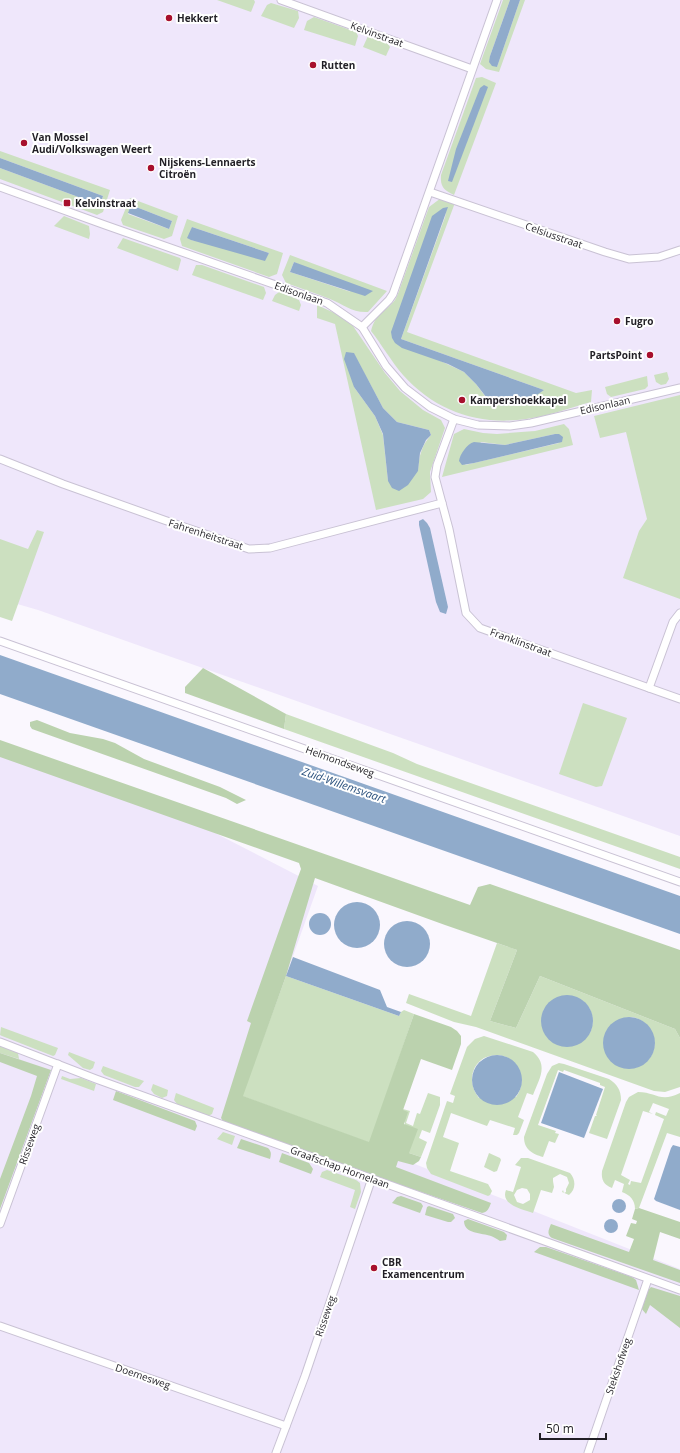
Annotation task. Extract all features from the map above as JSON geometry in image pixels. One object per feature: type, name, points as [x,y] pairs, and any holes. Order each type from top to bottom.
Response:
[{"type":"street","name":"Kelvinstraat","points":[[281,0],[472,69]]},
{"type":"street","points":[[362,327],[393,294],[497,0]]},
{"type":"street","name":"Edisonlaan","points":[[0,187],[327,303],[362,327],[386,366],[406,388],[430,408],[454,419],[478,425],[517,425],[680,388]]},
{"type":"street","name":"Celsiusstraat","points":[[430,192],[629,259],[659,257],[680,250]]},
{"type":"street","name":"Franklinstraat","points":[[454,419],[437,465],[435,477],[449,529],[466,613],[480,628],[680,699]]},
{"type":"street","name":"Fahrenheitstraat","points":[[0,459],[63,484],[250,549],[270,548],[442,503]]},
{"type":"street","points":[[649,688],[673,622],[680,613]]},
{"type":"street","name":"Helmondseweg","points":[[0,641],[680,882]]},
{"type":"street","name":"Graafschap Hornelaan","points":[[0,1042],[680,1290]]},
{"type":"street","name":"Risseweg","points":[[0,1224],[58,1064]]},
{"type":"street","name":"Risseweg","points":[[276,1453],[305,1376],[372,1178]]},
{"type":"street","name":"Stekshofweg","points":[[588,1453],[648,1279]]},
{"type":"street","name":"Doemesweg","points":[[0,1326],[286,1426]]},
{"type":"shaded area","points":[[0,0],[680,0],[680,836],[38,610],[0,599]]},
{"type":"shaded area","points":[[0,747],[147,798],[318,886],[243,1096],[680,1269],[680,1453],[0,1453]]},
{"type":"green space","points":[[217,0],[254,0],[255,2],[251,12]]},
{"type":"green space","points":[[503,0],[510,0],[490,56],[497,67],[520,0],[525,0],[499,72],[486,69],[480,64]]},
{"type":"green space","points":[[271,3],[298,11],[299,18],[294,28],[261,16],[267,5]]},
{"type":"green space","points":[[314,17],[356,32],[358,36],[355,46],[304,30],[307,21]]},
{"type":"green space","points":[[368,36],[388,44],[390,47],[386,56],[363,47]]},
{"type":"green space","points":[[482,77],[496,83],[454,195],[443,188],[441,175],[476,78]]},
{"type":"green space","points":[[0,151],[110,190],[103,212],[97,215],[0,179],[0,168],[100,205],[103,196],[0,158]]},
{"type":"green space","points":[[130,198],[178,216],[172,236],[164,239],[123,225],[121,220]],"holes":[[[131,205],[172,221],[169,229],[128,214]]]},
{"type":"green space","points":[[441,198],[456,200],[407,332],[576,393],[592,390],[591,402],[532,418],[496,420],[479,418],[446,408],[416,388],[403,375],[371,331],[375,320],[395,300],[397,296],[429,207]],"holes":[[[447,207],[445,217],[401,339],[544,390],[485,396],[464,372],[392,338]]]},
{"type":"green space","points":[[64,216],[89,226],[89,239],[54,226]]},
{"type":"green space","points":[[187,219],[283,253],[277,274],[269,277],[182,246],[180,239]],"holes":[[[192,227],[269,253],[191,240]]]},
{"type":"green space","points":[[123,238],[180,258],[181,260],[178,271],[117,248]]},
{"type":"green space","points":[[290,255],[387,291],[368,312],[362,312],[352,310],[330,299],[286,283],[282,275]],"holes":[[[294,262],[351,292],[290,272]]]},
{"type":"green space","points":[[196,265],[202,265],[264,287],[266,293],[263,300],[192,275]]},
{"type":"green space","points":[[279,292],[299,300],[301,305],[299,311],[272,301],[275,295]]},
{"type":"green space","points":[[317,305],[339,315],[353,326],[385,373],[400,391],[423,410],[441,420],[445,428],[430,472],[431,492],[423,499],[376,510],[335,324],[317,318]],"holes":[[[354,354],[383,408],[397,422],[429,430],[431,435],[421,452],[418,471],[388,481],[383,435],[375,416],[354,387]]]},
{"type":"green space","points":[[667,372],[669,379],[666,384],[661,385],[656,382],[654,375]]},
{"type":"green space","points":[[647,376],[648,386],[645,389],[611,397],[607,394],[605,387]]},
{"type":"green space","points":[[680,395],[680,599],[623,578],[639,531],[647,519],[626,432],[600,438],[594,416]]},
{"type":"green space","points":[[564,424],[569,429],[573,445],[442,477],[454,434],[464,429],[497,434],[535,431]],"holes":[[[555,434],[559,443],[465,465],[481,442],[505,445]]]},
{"type":"green space","points":[[37,530],[44,532],[12,621],[0,617],[0,539],[28,549]]},
{"type":"green space","points":[[203,668],[286,714],[284,729],[185,693],[185,687]]},
{"type":"green space","points":[[583,703],[627,718],[602,786],[596,787],[559,774]]},
{"type":"green space","points":[[286,714],[393,753],[417,764],[680,857],[680,869],[284,729]]},
{"type":"green space","points":[[37,720],[70,733],[103,739],[115,743],[144,759],[220,787],[246,800],[237,804],[226,798],[32,729],[30,722]]},
{"type":"green space","points":[[0,740],[470,905],[478,887],[490,884],[680,950],[680,1038],[675,1029],[540,976],[516,1028],[490,1021],[517,950],[315,878],[286,976],[243,1096],[369,1142],[414,1014],[451,1027],[461,1036],[461,1044],[452,1070],[421,1059],[403,1110],[408,1112],[404,1124],[418,1129],[409,1153],[421,1157],[419,1161],[413,1165],[398,1161],[396,1167],[491,1203],[487,1211],[482,1213],[360,1171],[223,1121],[221,1118],[251,1023],[247,1021],[301,869],[299,863],[0,757]]},
{"type":"green space","points":[[497,943],[517,950],[490,1021],[516,1028],[540,976],[675,1029],[680,1038],[680,1087],[665,1092],[654,1091],[476,1027],[454,1022],[406,1003],[409,994],[471,1016]],"holes":[[[583,1001],[589,1008],[593,1020],[590,1033],[556,1044],[548,1038],[542,1024],[544,1009]],[[633,1017],[642,1021],[649,1027],[653,1035],[654,1043],[650,1058],[643,1064],[634,1068],[624,1018]]]},
{"type":"green space","points":[[286,976],[399,1016],[404,1010],[414,1014],[370,1143],[242,1096]]},
{"type":"green space","points":[[1,1027],[58,1048],[55,1055],[53,1056],[0,1035]]},
{"type":"green space","points":[[484,1036],[533,1052],[541,1062],[542,1067],[540,1078],[533,1095],[527,1093],[518,1117],[524,1120],[517,1135],[513,1135],[515,1128],[490,1120],[487,1126],[451,1113],[443,1137],[459,1143],[450,1171],[488,1184],[492,1191],[488,1196],[431,1174],[426,1163],[447,1101],[453,1103],[455,1096],[450,1094],[467,1047],[475,1039]],"holes":[[[493,1055],[506,1057],[512,1061],[520,1071],[520,1091],[516,1097],[479,1098],[473,1088],[472,1082],[475,1066],[484,1058]]]},
{"type":"green space","points":[[0,1046],[18,1053],[19,1059],[0,1053]]},
{"type":"green space","points":[[69,1052],[95,1062],[93,1068],[90,1070],[83,1068],[68,1055]]},
{"type":"green space","points":[[0,1053],[51,1070],[0,1209],[0,1179],[37,1076],[0,1062]]},
{"type":"green space","points":[[559,1063],[609,1079],[618,1088],[621,1100],[607,1139],[589,1133],[595,1116],[597,1116],[596,1115],[605,1087],[600,1085],[600,1083],[564,1070],[563,1072],[558,1070],[538,1125],[556,1131],[555,1133],[559,1134],[555,1143],[549,1141],[543,1157],[533,1153],[527,1148],[524,1137],[547,1074],[552,1066]]},
{"type":"green space","points":[[103,1066],[144,1081],[139,1087],[135,1087],[104,1075],[101,1071]]},
{"type":"green space","points":[[62,1076],[70,1079],[81,1078],[96,1084],[94,1091],[61,1079]]},
{"type":"green space","points":[[153,1084],[168,1090],[167,1096],[162,1098],[154,1094],[151,1090]]},
{"type":"green space","points":[[116,1091],[195,1121],[197,1126],[195,1131],[113,1100]]},
{"type":"green space","points":[[638,1092],[663,1097],[673,1096],[680,1093],[680,1137],[667,1133],[639,1208],[635,1209],[632,1198],[622,1192],[624,1184],[615,1180],[612,1188],[609,1187],[605,1184],[602,1174],[629,1097]],"holes":[[[653,1103],[669,1109],[666,1116],[656,1112],[655,1115],[664,1119],[641,1183],[631,1181],[630,1185],[628,1184],[630,1180],[621,1175],[643,1111],[653,1114],[649,1112]]]},
{"type":"green space","points":[[176,1093],[214,1108],[212,1114],[208,1116],[177,1104],[174,1100]]},
{"type":"green space","points":[[428,1093],[440,1097],[440,1105],[430,1133],[422,1130],[419,1138],[427,1142],[421,1157],[409,1153],[403,1109],[410,1111],[406,1123],[413,1126],[417,1113],[420,1114]]},
{"type":"green space","points":[[223,1132],[235,1136],[232,1145],[217,1139]]},
{"type":"green space","points":[[241,1139],[268,1148],[271,1152],[270,1159],[237,1148]]},
{"type":"green space","points":[[282,1153],[309,1163],[313,1169],[311,1174],[279,1162]]},
{"type":"green space","points":[[489,1153],[500,1158],[501,1160],[497,1171],[494,1172],[484,1167]]},
{"type":"green space","points":[[521,1158],[528,1158],[570,1173],[574,1181],[573,1190],[569,1195],[564,1193],[566,1192],[569,1183],[567,1177],[560,1174],[553,1178],[554,1187],[552,1193],[541,1190],[533,1213],[518,1208],[509,1203],[505,1195],[506,1190],[513,1192],[521,1167],[515,1165]],"holes":[[[522,1188],[527,1189],[530,1194],[530,1200],[523,1204],[517,1202],[514,1195],[517,1190]]]},
{"type":"green space","points":[[327,1170],[356,1180],[360,1183],[361,1192],[355,1209],[350,1207],[355,1190],[320,1177],[322,1172]]},
{"type":"green space","points":[[401,1196],[421,1203],[423,1206],[420,1213],[392,1203],[397,1197]]},
{"type":"green space","points":[[429,1206],[453,1214],[455,1218],[451,1222],[448,1222],[425,1215],[427,1207]]},
{"type":"green space","points":[[639,1208],[680,1222],[680,1239],[660,1232],[653,1260],[680,1270],[680,1283],[552,1238],[549,1233],[551,1224],[629,1252],[634,1239],[626,1236],[631,1223],[636,1224],[637,1221],[632,1219],[635,1209]]},
{"type":"green space","points":[[468,1219],[504,1232],[507,1235],[506,1240],[500,1241],[491,1236],[470,1231],[465,1225],[464,1221]]},
{"type":"green space","points":[[540,1247],[546,1247],[632,1277],[636,1280],[639,1290],[534,1252]]},
{"type":"green space","points":[[651,1287],[680,1296],[680,1328],[650,1305],[646,1314],[641,1308],[646,1292]]},
{"type":"water","points":[[510,0],[520,0],[497,67],[492,66],[489,62],[490,56]]},
{"type":"water","points":[[484,85],[488,87],[452,182],[448,181],[456,149],[480,88]]},
{"type":"water","points":[[0,158],[103,196],[100,205],[0,168]]},
{"type":"water","points":[[131,205],[172,221],[169,229],[128,213]]},
{"type":"water","points":[[448,207],[401,339],[544,390],[531,399],[502,406],[490,402],[476,384],[464,372],[448,364],[402,348],[395,343],[392,338],[391,332],[432,216],[443,208]]},
{"type":"water","points":[[192,227],[269,253],[265,261],[191,240],[187,238]]},
{"type":"water","points":[[294,262],[373,291],[365,296],[290,272]]},
{"type":"water","points":[[346,352],[354,353],[383,408],[397,422],[429,430],[431,435],[426,440],[420,453],[418,471],[408,485],[399,491],[392,488],[388,481],[383,434],[375,416],[354,387],[344,359]]},
{"type":"water","points":[[559,434],[563,437],[562,442],[474,463],[462,465],[459,461],[464,450],[474,442],[505,445]]},
{"type":"water","points":[[423,519],[430,528],[448,607],[446,614],[440,612],[436,602],[419,525],[419,521]]},
{"type":"water","name":"Zuid-Willemsvaart","points":[[0,655],[680,896],[680,934],[0,694]]},
{"type":"water","points":[[353,902],[361,902],[370,906],[376,912],[380,925],[376,938],[370,944],[361,948],[353,948],[344,944],[338,938],[334,929],[334,921],[338,912],[344,906]]},
{"type":"water","points":[[320,913],[328,916],[331,924],[328,932],[320,935],[312,932],[309,924],[312,916]]},
{"type":"water","points":[[403,921],[411,921],[420,925],[426,931],[430,944],[426,957],[420,963],[411,967],[403,967],[394,963],[388,957],[384,948],[384,940],[388,931],[394,925]]},
{"type":"water","points":[[293,957],[380,990],[387,1007],[401,1012],[399,1016],[286,976]]},
{"type":"water","points":[[567,995],[577,997],[585,1003],[591,1011],[593,1021],[591,1031],[585,1039],[577,1045],[567,1047],[557,1045],[549,1039],[543,1031],[541,1021],[543,1011],[549,1003],[557,997]]},
{"type":"water","points":[[629,1017],[639,1019],[647,1025],[653,1033],[655,1043],[653,1053],[647,1061],[639,1067],[629,1069],[619,1067],[611,1061],[605,1053],[603,1043],[605,1033],[611,1025],[619,1019]]},
{"type":"water","points":[[492,1055],[502,1055],[515,1062],[522,1075],[522,1085],[515,1098],[502,1105],[492,1105],[483,1101],[476,1094],[472,1085],[472,1075],[476,1066],[483,1059]]},
{"type":"water","points":[[559,1072],[603,1089],[584,1138],[541,1123]]},
{"type":"water","points":[[673,1145],[680,1147],[680,1210],[654,1199]]},
{"type":"water","points":[[616,1199],[622,1199],[626,1203],[626,1209],[622,1213],[616,1213],[612,1209],[612,1203]]},
{"type":"water","points":[[608,1219],[614,1219],[618,1223],[618,1229],[614,1233],[608,1233],[604,1229],[604,1223]]},
{"type":"place","name":"Hekkert","points":[[169,18]]},
{"type":"place","name":"Rutten","points":[[313,65]]},
{"type":"place","name":"Van Mossel Audi/Volkswagen Weert","points":[[24,143]]},
{"type":"place","name":"Nijskens-Lennaerts Citroën","points":[[151,168]]},
{"type":"place","name":"Kelvinstraat","points":[[67,203]]},
{"type":"place","name":"Fugro","points":[[617,321]]},
{"type":"place","name":"PartsPoint","points":[[650,355]]},
{"type":"place","name":"Kampershoekkapel","points":[[462,400]]},
{"type":"place","name":"CBR Examencentrum","points":[[374,1268]]}]
